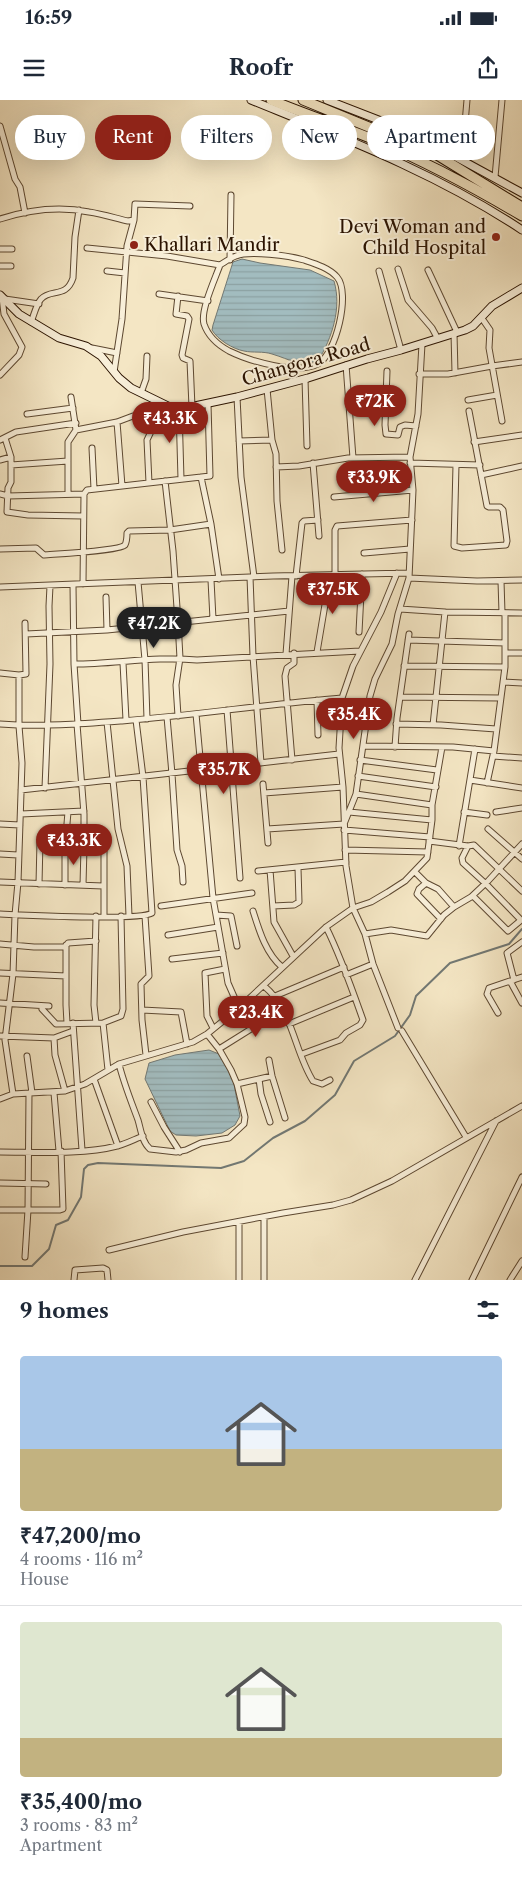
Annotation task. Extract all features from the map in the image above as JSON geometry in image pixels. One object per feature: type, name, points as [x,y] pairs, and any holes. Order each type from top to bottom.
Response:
[{"type":"highway","points":[[303,100],[316,103],[437,156],[522,206]]},
{"type":"highway","points":[[267,102],[321,119],[375,140],[477,189],[522,216]]},
{"type":"street","points":[[251,100],[267,102],[419,171],[460,192],[522,230]]},
{"type":"street","points":[[327,100],[367,115]]},
{"type":"street","points":[[466,115],[467,100]]},
{"type":"street","points":[[495,177],[502,100]]},
{"type":"street","points":[[0,126],[15,179],[20,187],[25,213]]},
{"type":"street","points":[[464,160],[522,193]]},
{"type":"street","points":[[230,260],[231,194]]},
{"type":"street","points":[[114,372],[127,252],[134,220],[135,204],[190,206]]},
{"type":"street","points":[[0,219],[16,214],[54,209],[79,210],[128,221],[134,220]]},
{"type":"street","points":[[31,322],[45,296],[63,292],[71,284],[79,210]]},
{"type":"street","points":[[0,249],[12,248]]},
{"type":"street","points":[[87,248],[198,260],[220,265],[236,255],[250,254],[286,257],[319,265],[339,278],[342,289],[342,306],[337,335],[325,359],[314,365],[293,368],[280,366],[252,359],[228,350],[209,335],[203,318],[220,265]]},
{"type":"street","points":[[0,266],[12,266]]},
{"type":"street","points":[[398,269],[408,300],[432,328],[438,339]]},
{"type":"street","points":[[428,270],[456,333],[456,373]]},
{"type":"street","points":[[108,271],[125,273]]},
{"type":"street","points":[[378,271],[401,350]]},
{"type":"street","name":"Changora Road","points":[[2,297],[19,314],[31,322],[63,340],[86,346],[101,356],[124,382],[141,393],[176,410],[237,398],[456,333],[473,326],[492,306],[522,288]]},
{"type":"street","points":[[159,294],[208,301]]},
{"type":"street","points":[[178,296],[176,313],[187,316],[189,319],[182,355],[183,358],[190,361],[192,407]]},
{"type":"street","points":[[0,375],[18,355],[22,347],[22,343],[4,314],[2,297],[39,304]]},
{"type":"street","points":[[481,317],[490,330],[489,348],[502,422]]},
{"type":"street","points":[[344,827],[356,794],[370,696],[375,679],[392,644],[409,575],[413,490],[410,460],[416,426],[422,344]]},
{"type":"street","points":[[86,346],[117,353]]},
{"type":"street","points":[[141,393],[146,378],[147,356]]},
{"type":"street","points":[[419,374],[456,373],[492,366],[522,364]]},
{"type":"street","points":[[314,365],[317,375]]},
{"type":"street","points":[[346,365],[353,458]]},
{"type":"street","points":[[387,371],[386,434],[397,436],[402,425],[416,426]]},
{"type":"street","points":[[305,379],[307,446]]},
{"type":"street","points":[[266,389],[276,467],[282,550]]},
{"type":"street","points":[[468,400],[497,394]]},
{"type":"street","points":[[71,397],[76,430]]},
{"type":"street","points":[[237,398],[241,477],[252,577],[251,616],[261,763]]},
{"type":"street","points":[[149,483],[147,440],[156,421],[158,402]]},
{"type":"street","points":[[83,584],[84,494],[87,490],[94,489],[210,476],[208,404]]},
{"type":"street","points":[[27,414],[73,408]]},
{"type":"street","points":[[179,409],[181,479]]},
{"type":"street","points":[[68,494],[68,439],[76,430],[157,412]]},
{"type":"street","points":[[456,465],[453,545],[455,547],[502,546],[506,543],[503,510],[500,506],[488,506],[469,412]]},
{"type":"street","points":[[117,422],[122,486]]},
{"type":"street","points":[[76,423],[16,432],[2,439],[11,457],[11,482],[8,488],[6,509],[8,513],[83,516]]},
{"type":"street","points":[[474,442],[522,435]]},
{"type":"street","points":[[239,442],[272,440]]},
{"type":"street","points":[[92,448],[94,489]]},
{"type":"street","points":[[0,460],[11,457]]},
{"type":"street","points":[[276,467],[294,467],[353,458],[480,465]]},
{"type":"street","points":[[11,465],[68,462]]},
{"type":"street","points":[[313,463],[319,536]]},
{"type":"street","points":[[481,475],[522,466]]},
{"type":"street","points":[[201,477],[211,524],[219,579]]},
{"type":"street","points":[[165,481],[180,658],[176,685],[178,716]]},
{"type":"street","points":[[0,492],[8,488]]},
{"type":"street","points":[[334,497],[413,490]]},
{"type":"street","points":[[0,492],[8,496],[84,494]]},
{"type":"street","points":[[286,654],[289,611],[302,524],[304,521],[318,520]]},
{"type":"street","points":[[317,652],[332,575],[335,530],[337,526],[412,520]]},
{"type":"street","points":[[0,549],[36,548],[44,555],[82,551],[93,552],[123,546],[129,532],[170,530],[211,524]]},
{"type":"street","points":[[364,553],[410,549]]},
{"type":"street","points":[[397,573],[381,612],[352,666],[342,698],[339,754],[343,787],[346,862],[353,908],[365,934],[373,964],[400,1029],[406,1034],[466,1138]]},
{"type":"street","points":[[0,587],[397,573],[502,581],[522,580]]},
{"type":"street","points":[[359,632],[362,574]]},
{"type":"street","points":[[211,580],[214,619]]},
{"type":"street","points":[[487,783],[505,668],[502,581]]},
{"type":"street","points":[[138,582],[145,660],[147,719]]},
{"type":"street","points":[[72,585],[77,724],[84,811],[83,885]]},
{"type":"street","points":[[45,788],[50,586]]},
{"type":"street","points":[[106,597],[106,630]]},
{"type":"street","points":[[400,609],[445,612],[522,613]]},
{"type":"street","points":[[26,634],[106,630],[289,611]]},
{"type":"street","points":[[433,725],[445,612]]},
{"type":"street","points":[[0,673],[24,675],[26,672],[25,623]]},
{"type":"street","points":[[395,747],[396,724],[408,637],[443,641],[505,643]]},
{"type":"street","points":[[74,664],[123,663],[180,658],[197,660],[294,653],[360,651]]},
{"type":"street","points":[[292,760],[286,703],[285,671],[294,664],[294,653]]},
{"type":"street","points":[[505,653],[522,653]]},
{"type":"street","points":[[123,663],[126,720]]},
{"type":"street","points":[[404,666],[505,668]]},
{"type":"street","points":[[13,1094],[3,1036],[10,1003],[13,974],[13,945],[18,882],[22,763],[19,726],[19,675]]},
{"type":"street","points":[[503,682],[522,683]]},
{"type":"street","points":[[400,697],[501,698]]},
{"type":"street","points":[[0,724],[48,726],[136,720],[342,698]]},
{"type":"street","points":[[316,700],[318,735]]},
{"type":"street","points":[[227,710],[240,878]]},
{"type":"street","points":[[196,714],[213,898],[228,983],[239,1008]]},
{"type":"street","points":[[167,717],[176,850],[182,866],[183,882]]},
{"type":"street","points":[[0,914],[145,916],[151,914],[143,777],[136,720]]},
{"type":"street","points":[[107,722],[120,841],[127,866],[129,916]]},
{"type":"street","points":[[396,724],[496,729]]},
{"type":"street","points":[[363,746],[475,749],[493,754],[522,758]]},
{"type":"street","points":[[0,1099],[13,1094],[65,1091],[94,1079],[119,1064],[187,1044],[207,1034],[264,986],[293,956],[326,927],[353,908],[371,902],[405,881],[424,863],[428,852],[432,805],[442,747]]},
{"type":"street","points":[[459,846],[475,749]]},
{"type":"street","points":[[21,790],[339,754]]},
{"type":"street","points":[[360,760],[437,770]]},
{"type":"street","points":[[358,776],[436,787]]},
{"type":"street","points":[[470,780],[522,788]]},
{"type":"street","points":[[263,784],[268,843]]},
{"type":"street","points":[[264,793],[343,787]]},
{"type":"street","points":[[356,794],[432,805]]},
{"type":"street","points":[[496,812],[522,808]]},
{"type":"street","points":[[21,814],[84,811]]},
{"type":"street","points":[[65,885],[65,847],[68,812]]},
{"type":"street","points":[[349,812],[432,820]]},
{"type":"street","points":[[464,812],[487,815]]},
{"type":"street","points":[[0,824],[20,825]]},
{"type":"street","points":[[267,828],[344,827],[430,839],[459,846],[474,846],[522,890]]},
{"type":"street","points":[[488,829],[522,859]]},
{"type":"street","points":[[39,884],[40,842]]},
{"type":"street","points":[[365,934],[391,930],[427,936],[440,919],[454,907],[473,896],[486,884],[522,844]]},
{"type":"street","points":[[468,846],[462,858],[462,863],[486,884],[520,919],[510,931],[507,931],[473,896]]},
{"type":"street","points":[[84,848],[103,849],[104,916]]},
{"type":"street","points":[[345,850],[428,852]]},
{"type":"street","points":[[0,854],[18,855]]},
{"type":"street","points":[[258,871],[346,862]]},
{"type":"street","points":[[273,906],[294,905],[300,902],[298,868]]},
{"type":"street","points":[[270,870],[275,927],[293,956]]},
{"type":"street","points":[[415,872],[426,883],[438,889],[454,907]]},
{"type":"street","points":[[0,882],[103,886]]},
{"type":"street","points":[[426,883],[419,889],[417,894],[440,919]]},
{"type":"street","points":[[161,906],[252,892]]},
{"type":"street","points":[[253,911],[264,941],[274,959],[282,967]]},
{"type":"street","points":[[216,915],[230,916],[237,946]]},
{"type":"street","points":[[96,916],[94,1005],[96,1023]]},
{"type":"street","points":[[42,1009],[56,1024],[104,1023],[121,1016],[123,1008],[121,916]]},
{"type":"street","points":[[145,916],[149,976],[141,983],[146,1055]]},
{"type":"street","points":[[168,935],[218,927]]},
{"type":"street","points":[[302,1054],[340,1040],[362,1023],[362,1018],[344,968],[326,927]]},
{"type":"street","points":[[0,944],[50,947],[65,946],[68,943],[96,941]]},
{"type":"street","points":[[522,942],[508,953],[512,980],[522,1003]]},
{"type":"street","points":[[66,945],[66,1005],[73,1031],[82,1150]]},
{"type":"street","points":[[172,959],[223,953]]},
{"type":"street","points":[[346,975],[373,964]]},
{"type":"street","points":[[275,996],[344,968]]},
{"type":"street","points":[[214,1028],[207,1016],[205,973],[225,969]]},
{"type":"street","points":[[0,973],[66,976]]},
{"type":"street","points":[[498,1013],[486,992],[489,988],[522,977]]},
{"type":"street","points":[[264,986],[275,996],[283,1009],[313,1080],[318,1084],[330,1080]]},
{"type":"street","points":[[289,1024],[354,997]]},
{"type":"street","points":[[0,1003],[49,1006]]},
{"type":"street","points":[[219,1049],[283,1009]]},
{"type":"street","points":[[142,1010],[181,1012],[187,1044]]},
{"type":"street","points":[[104,1023],[108,1070]]},
{"type":"street","points":[[3,1036],[54,1038],[73,1031]]},
{"type":"street","points":[[119,1064],[125,1090],[145,1144],[150,1149],[180,1152],[201,1144],[229,1138],[242,1127],[245,1117],[232,1070],[207,1034]]},
{"type":"street","points":[[54,1038],[55,1055],[65,1091]]},
{"type":"street","points":[[25,1257],[31,1093],[27,1056]]},
{"type":"street","points":[[269,1060],[285,1118]]},
{"type":"street","points":[[237,1084],[272,1076]]},
{"type":"street","points":[[94,1079],[118,1146]]},
{"type":"street","points":[[259,1079],[261,1094],[270,1122]]},
{"type":"street","points":[[0,1210],[63,1209],[54,1092]]},
{"type":"street","points":[[151,1102],[180,1152]]},
{"type":"street","points":[[110,1250],[183,1232],[333,1205],[351,1200],[392,1182],[522,1106]]},
{"type":"street","points":[[415,1280],[496,1120]]},
{"type":"street","points":[[0,1152],[82,1150],[118,1146],[143,1136]]},
{"type":"street","points":[[472,1280],[522,1177]]},
{"type":"street","points":[[0,1183],[46,1184]]},
{"type":"street","points":[[264,1217],[264,1280]]},
{"type":"street","points":[[238,1222],[239,1280]]},
{"type":"street","points":[[510,1280],[522,1260]]},
{"type":"street","points":[[74,1280],[76,1270],[103,1268],[106,1270],[108,1280]]},
{"type":"water","points":[[242,259],[310,270],[334,281],[337,302],[334,322],[328,343],[318,361],[299,363],[269,353],[240,350],[226,343],[212,330],[233,262]]},
{"type":"water","points":[[209,1050],[219,1054],[233,1079],[240,1116],[235,1125],[222,1133],[196,1136],[176,1135],[170,1131],[145,1079],[149,1063],[175,1055]]},
{"type":"waterway","points":[[0,1266],[32,1266],[49,1249],[56,1225],[68,1220],[81,1197],[84,1169],[88,1165],[98,1163],[221,1168],[244,1161],[273,1138],[305,1121],[335,1095],[354,1061],[395,1036],[410,1015],[416,996],[450,963],[509,944],[522,929]]},
{"type":"place","name":"Devi Woman and Child Hospital","points":[[496,237]]},
{"type":"place","name":"Khallari Mandir","points":[[134,245]]}]
